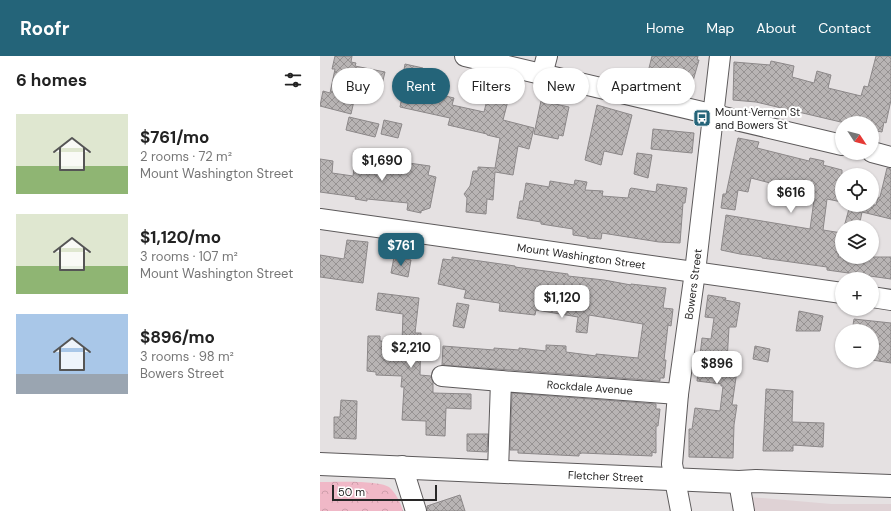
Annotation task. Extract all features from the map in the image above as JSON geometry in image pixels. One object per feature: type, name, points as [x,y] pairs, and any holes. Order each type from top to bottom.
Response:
[{"type":"main road","name":"Fletcher Street","points":[[320,464],[402,466],[739,482],[756,481],[891,486]]},
{"type":"street","points":[[464,56],[545,65],[714,115],[835,143]]},
{"type":"street","name":"Bowers Street","points":[[681,511],[672,464],[678,394],[695,272],[720,56]]},
{"type":"street","points":[[879,154],[891,157]]},
{"type":"street","name":"Mount Washington Street","points":[[320,219],[835,292]]},
{"type":"street","points":[[879,299],[891,300]]},
{"type":"street","name":"Rockdale Avenue","points":[[442,376],[678,394]]},
{"type":"street","points":[[498,471],[501,381]]},
{"type":"street","points":[[402,466],[416,511]]},
{"type":"street","points":[[739,482],[744,511]]},
{"type":"shaded area","points":[[749,497],[831,504],[891,504],[891,511],[752,511]]},
{"type":"green space","points":[[320,482],[375,483],[389,487],[399,501],[403,511],[320,511]]},
{"type":"building","points":[[335,56],[352,56],[351,62],[356,63],[355,66],[365,68],[332,68]]},
{"type":"building","points":[[652,56],[698,56],[697,60],[699,60],[695,74],[695,68],[649,68]]},
{"type":"building","points":[[876,56],[891,56],[891,100],[886,123],[884,122],[882,132],[879,131],[879,116],[835,116],[835,121],[756,102],[733,100],[734,62],[770,65],[771,61],[794,66],[792,77],[814,83],[817,71],[831,75],[828,88],[861,96],[864,86],[868,87]]},
{"type":"building","points":[[405,64],[423,68],[404,68]]},
{"type":"building","points":[[332,83],[332,104],[353,104],[351,114],[320,106],[323,91],[330,93]]},
{"type":"building","points":[[450,97],[454,98],[452,105],[484,112],[486,104],[507,104],[503,120],[534,128],[529,149],[518,146],[513,175],[495,172],[493,200],[487,199],[486,214],[466,212],[467,198],[464,194],[470,186],[473,171],[478,171],[478,167],[495,168],[500,138],[448,125],[450,118],[400,107],[401,104],[450,104]]},
{"type":"building","points":[[540,104],[555,104],[569,107],[563,136],[559,135],[558,139],[534,134]]},
{"type":"building","points":[[597,105],[632,115],[622,155],[604,151],[601,165],[585,160]]},
{"type":"building","points":[[349,117],[379,124],[375,137],[346,130]]},
{"type":"building","points":[[384,120],[402,124],[398,138],[381,134]]},
{"type":"building","points":[[653,129],[694,133],[692,153],[651,149]]},
{"type":"building","points":[[738,138],[759,142],[757,148],[809,161],[810,158],[824,161],[823,165],[835,168],[835,201],[827,199],[823,230],[835,232],[835,264],[879,264],[879,257],[891,257],[891,279],[879,277],[879,272],[841,272],[827,270],[827,267],[762,258],[721,250],[726,215],[810,229],[814,200],[802,197],[803,193],[797,192],[797,190],[751,178],[748,192],[738,190],[735,210],[721,208],[723,194],[726,194]]},
{"type":"building","points":[[637,153],[652,155],[648,178],[634,174]]},
{"type":"building","points":[[356,155],[430,166],[428,175],[436,177],[430,208],[421,211],[421,213],[407,210],[408,203],[367,199],[367,201],[355,199],[356,197],[320,192],[320,159],[333,161],[332,173],[353,176]]},
{"type":"building","points":[[887,168],[891,169],[891,219],[862,212],[879,212],[880,197]]},
{"type":"building","points":[[575,180],[587,182],[585,190],[603,191],[602,196],[628,198],[631,188],[656,192],[657,184],[687,188],[685,203],[683,203],[680,243],[659,242],[602,233],[601,239],[587,238],[573,235],[573,229],[541,224],[541,222],[517,218],[520,201],[523,201],[526,183],[549,187],[550,181],[574,185]]},
{"type":"building","points":[[848,212],[862,212],[860,220],[846,220]]},
{"type":"building","points":[[347,240],[368,242],[363,283],[320,277],[320,255],[344,259]]},
{"type":"building","points":[[394,257],[411,260],[408,277],[391,273]]},
{"type":"building","points":[[452,257],[568,274],[568,276],[631,285],[666,288],[663,308],[673,309],[671,326],[668,325],[664,360],[666,360],[664,378],[660,378],[660,381],[442,365],[443,346],[494,350],[494,348],[519,350],[519,348],[546,351],[546,345],[566,346],[566,352],[596,356],[596,354],[638,358],[643,324],[589,315],[587,333],[576,332],[578,317],[536,310],[535,315],[499,311],[499,303],[464,298],[466,290],[438,284],[443,259],[452,260]]},
{"type":"building","points":[[378,293],[419,298],[415,333],[421,333],[420,375],[431,376],[433,382],[433,393],[471,394],[471,409],[446,408],[445,436],[426,435],[426,421],[402,420],[404,387],[401,387],[402,376],[376,375],[376,372],[367,371],[368,336],[380,336],[380,341],[402,342],[403,314],[376,310]]},
{"type":"building","points":[[708,295],[726,298],[725,300],[740,303],[736,327],[729,327],[727,362],[738,364],[732,405],[737,405],[734,425],[733,458],[689,457],[689,429],[692,429],[695,408],[720,411],[723,386],[721,386],[721,384],[697,381],[702,338],[711,339],[714,318],[705,317]]},
{"type":"building","points":[[457,303],[469,305],[464,328],[453,326]]},
{"type":"building","points":[[799,311],[823,316],[820,331],[796,331]]},
{"type":"building","points":[[854,319],[891,323],[891,363],[879,361],[879,324],[853,324]]},
{"type":"building","points":[[755,346],[770,349],[768,362],[753,359]]},
{"type":"building","points":[[766,389],[793,391],[792,422],[824,423],[823,447],[793,445],[793,451],[763,451]]},
{"type":"building","points":[[512,393],[656,404],[656,409],[660,409],[658,426],[656,426],[656,453],[652,452],[652,456],[582,453],[579,454],[579,456],[518,453],[518,450],[510,450]]},
{"type":"building","points":[[341,400],[357,401],[356,439],[334,438],[334,417],[340,417]]},
{"type":"building","points":[[467,434],[488,434],[487,452],[467,451]]},
{"type":"building","points":[[460,495],[465,511],[427,511],[427,506]]},
{"type":"place","name":"Mount Vernon St and Bowers St","points":[[702,118]]}]
